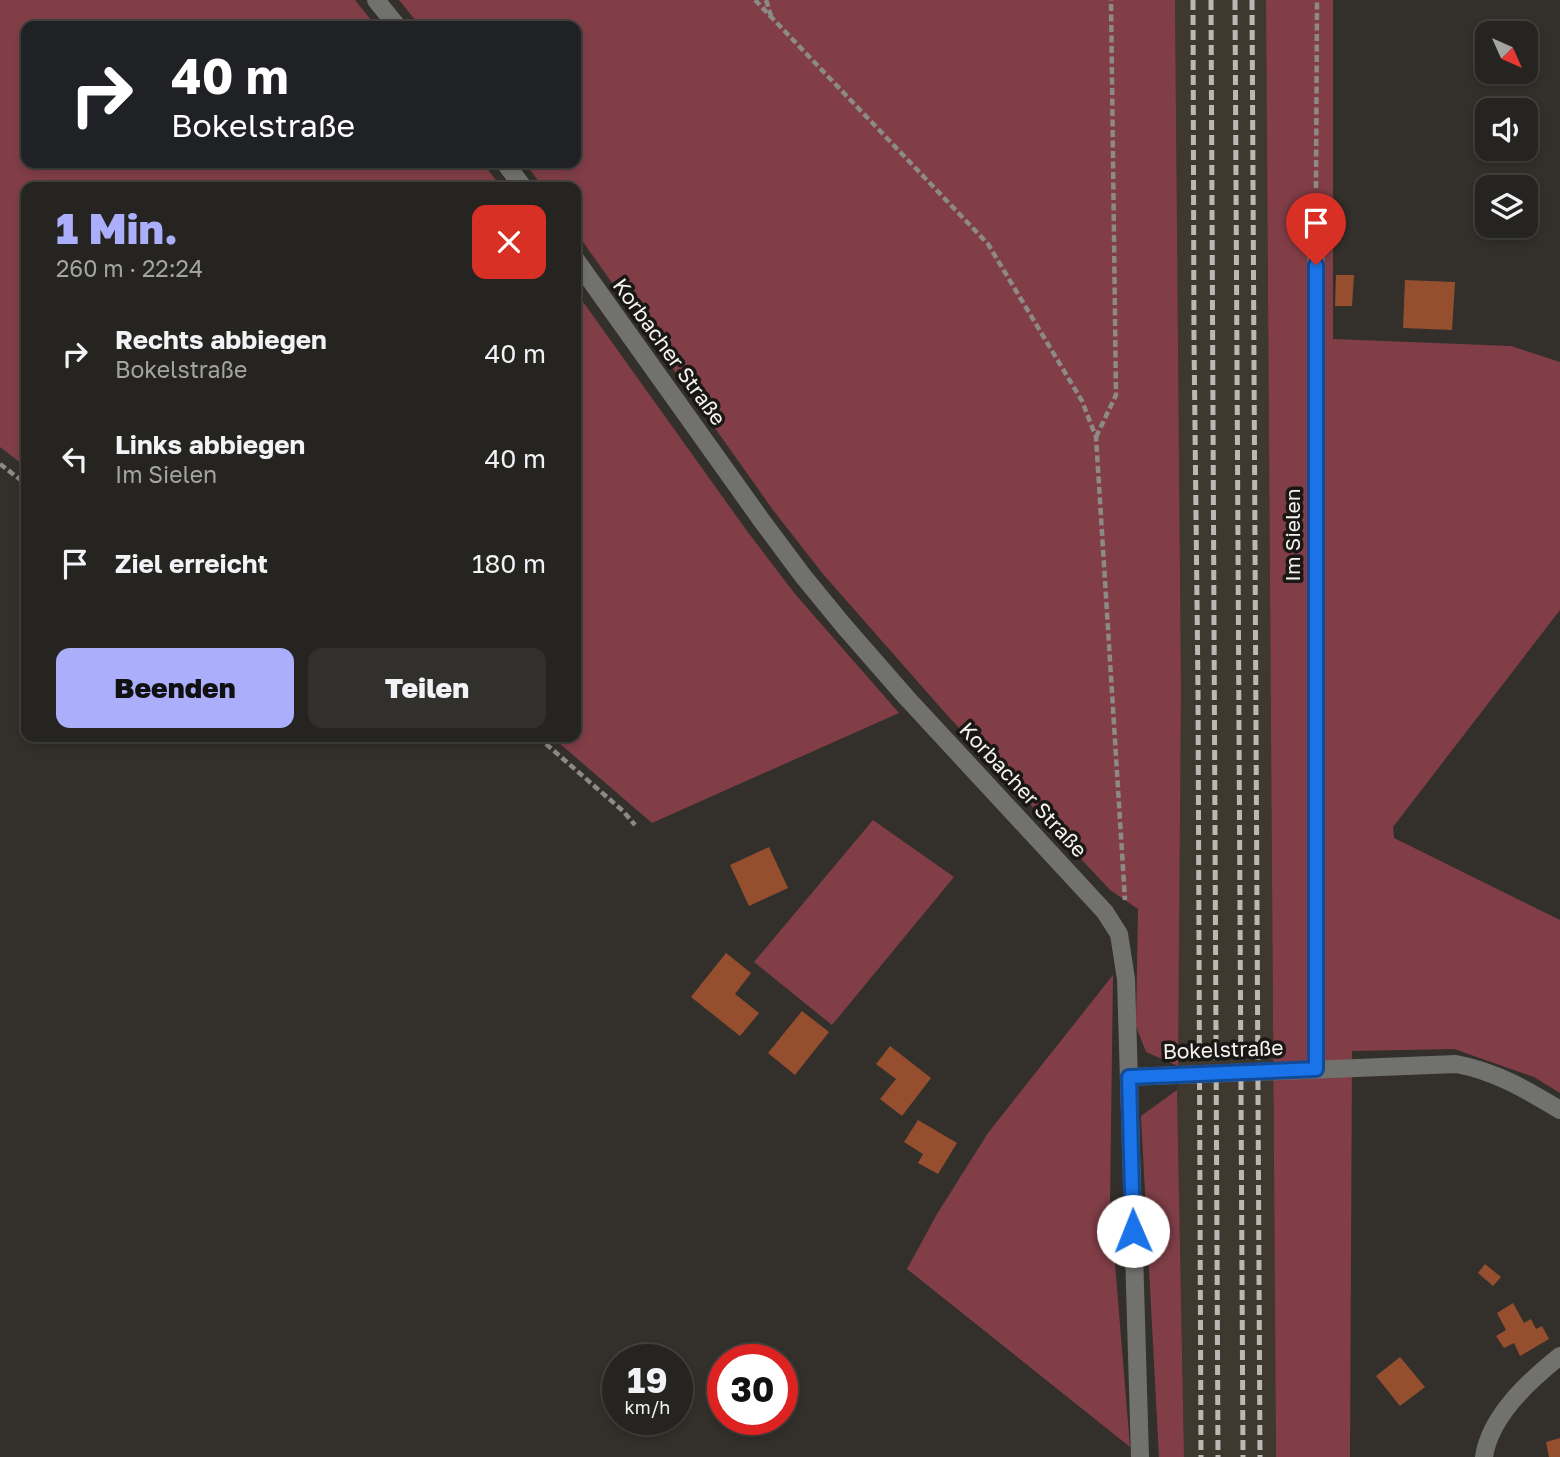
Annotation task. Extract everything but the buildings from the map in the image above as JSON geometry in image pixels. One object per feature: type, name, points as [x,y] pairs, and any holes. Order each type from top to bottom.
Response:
[{"type":"street","points":[[376,0],[393,21]]},
{"type":"street","name":"Im Sielen","points":[[1316,210],[1316,1069]]},
{"type":"street","name":"Korbacher Straße","points":[[581,267],[803,576],[906,697],[1105,912],[1119,934],[1126,979],[1140,1457]]},
{"type":"street","name":"Bokelstraße","points":[[1129,1077],[1456,1064],[1507,1079],[1560,1110]]},
{"type":"street","points":[[1485,1457],[1491,1434],[1506,1409],[1522,1390],[1560,1356]]},
{"type":"path","points":[[755,0],[988,244],[1082,401],[1096,437],[1126,911],[1126,922],[1119,934]]},
{"type":"path","points":[[766,0],[771,17]]},
{"type":"path","points":[[1096,437],[1116,395],[1111,0]]},
{"type":"path","points":[[1316,210],[1317,0]]},
{"type":"path","points":[[0,464],[21,480]]},
{"type":"path","points":[[544,742],[623,811],[635,825]]},
{"type":"shaded area","points":[[0,0],[355,0],[372,21],[21,21],[21,168],[487,168],[497,182],[21,182],[21,463],[0,447]]},
{"type":"shaded area","points":[[399,0],[1175,0],[1181,689],[1178,1066],[1146,1052],[1136,1026],[1138,909],[1110,890],[947,715],[823,574],[773,510],[581,239],[581,182],[539,182],[529,168],[581,168],[581,21],[416,21]]},
{"type":"shaded area","points":[[1175,0],[1266,0],[1276,1457],[1184,1457],[1177,1090],[1181,689]]},
{"type":"shaded area","points":[[1266,0],[1333,0],[1333,339],[1511,346],[1560,362],[1560,610],[1393,827],[1394,838],[1560,920],[1560,1093],[1534,1077],[1454,1049],[1352,1051],[1350,1457],[1276,1457]]},
{"type":"shaded area","points":[[581,299],[795,594],[899,713],[652,823],[558,742],[581,742]]},
{"type":"shaded area","points":[[873,820],[954,877],[832,1025],[754,962]]},
{"type":"shaded area","points":[[1113,975],[1110,1203],[1130,1447],[907,1269],[937,1214],[988,1133]]},
{"type":"shaded area","points":[[1177,1090],[1184,1457],[1159,1457],[1141,1116]]},
{"type":"railway","points":[[1193,0],[1201,1457]]},
{"type":"railway","points":[[1211,0],[1218,1457]]},
{"type":"railway","points":[[1235,0],[1243,1457]]},
{"type":"railway","points":[[1252,0],[1260,1457]]},
{"type":"route","points":[[1133,1231],[1129,1077],[1316,1069],[1316,265]]}]
